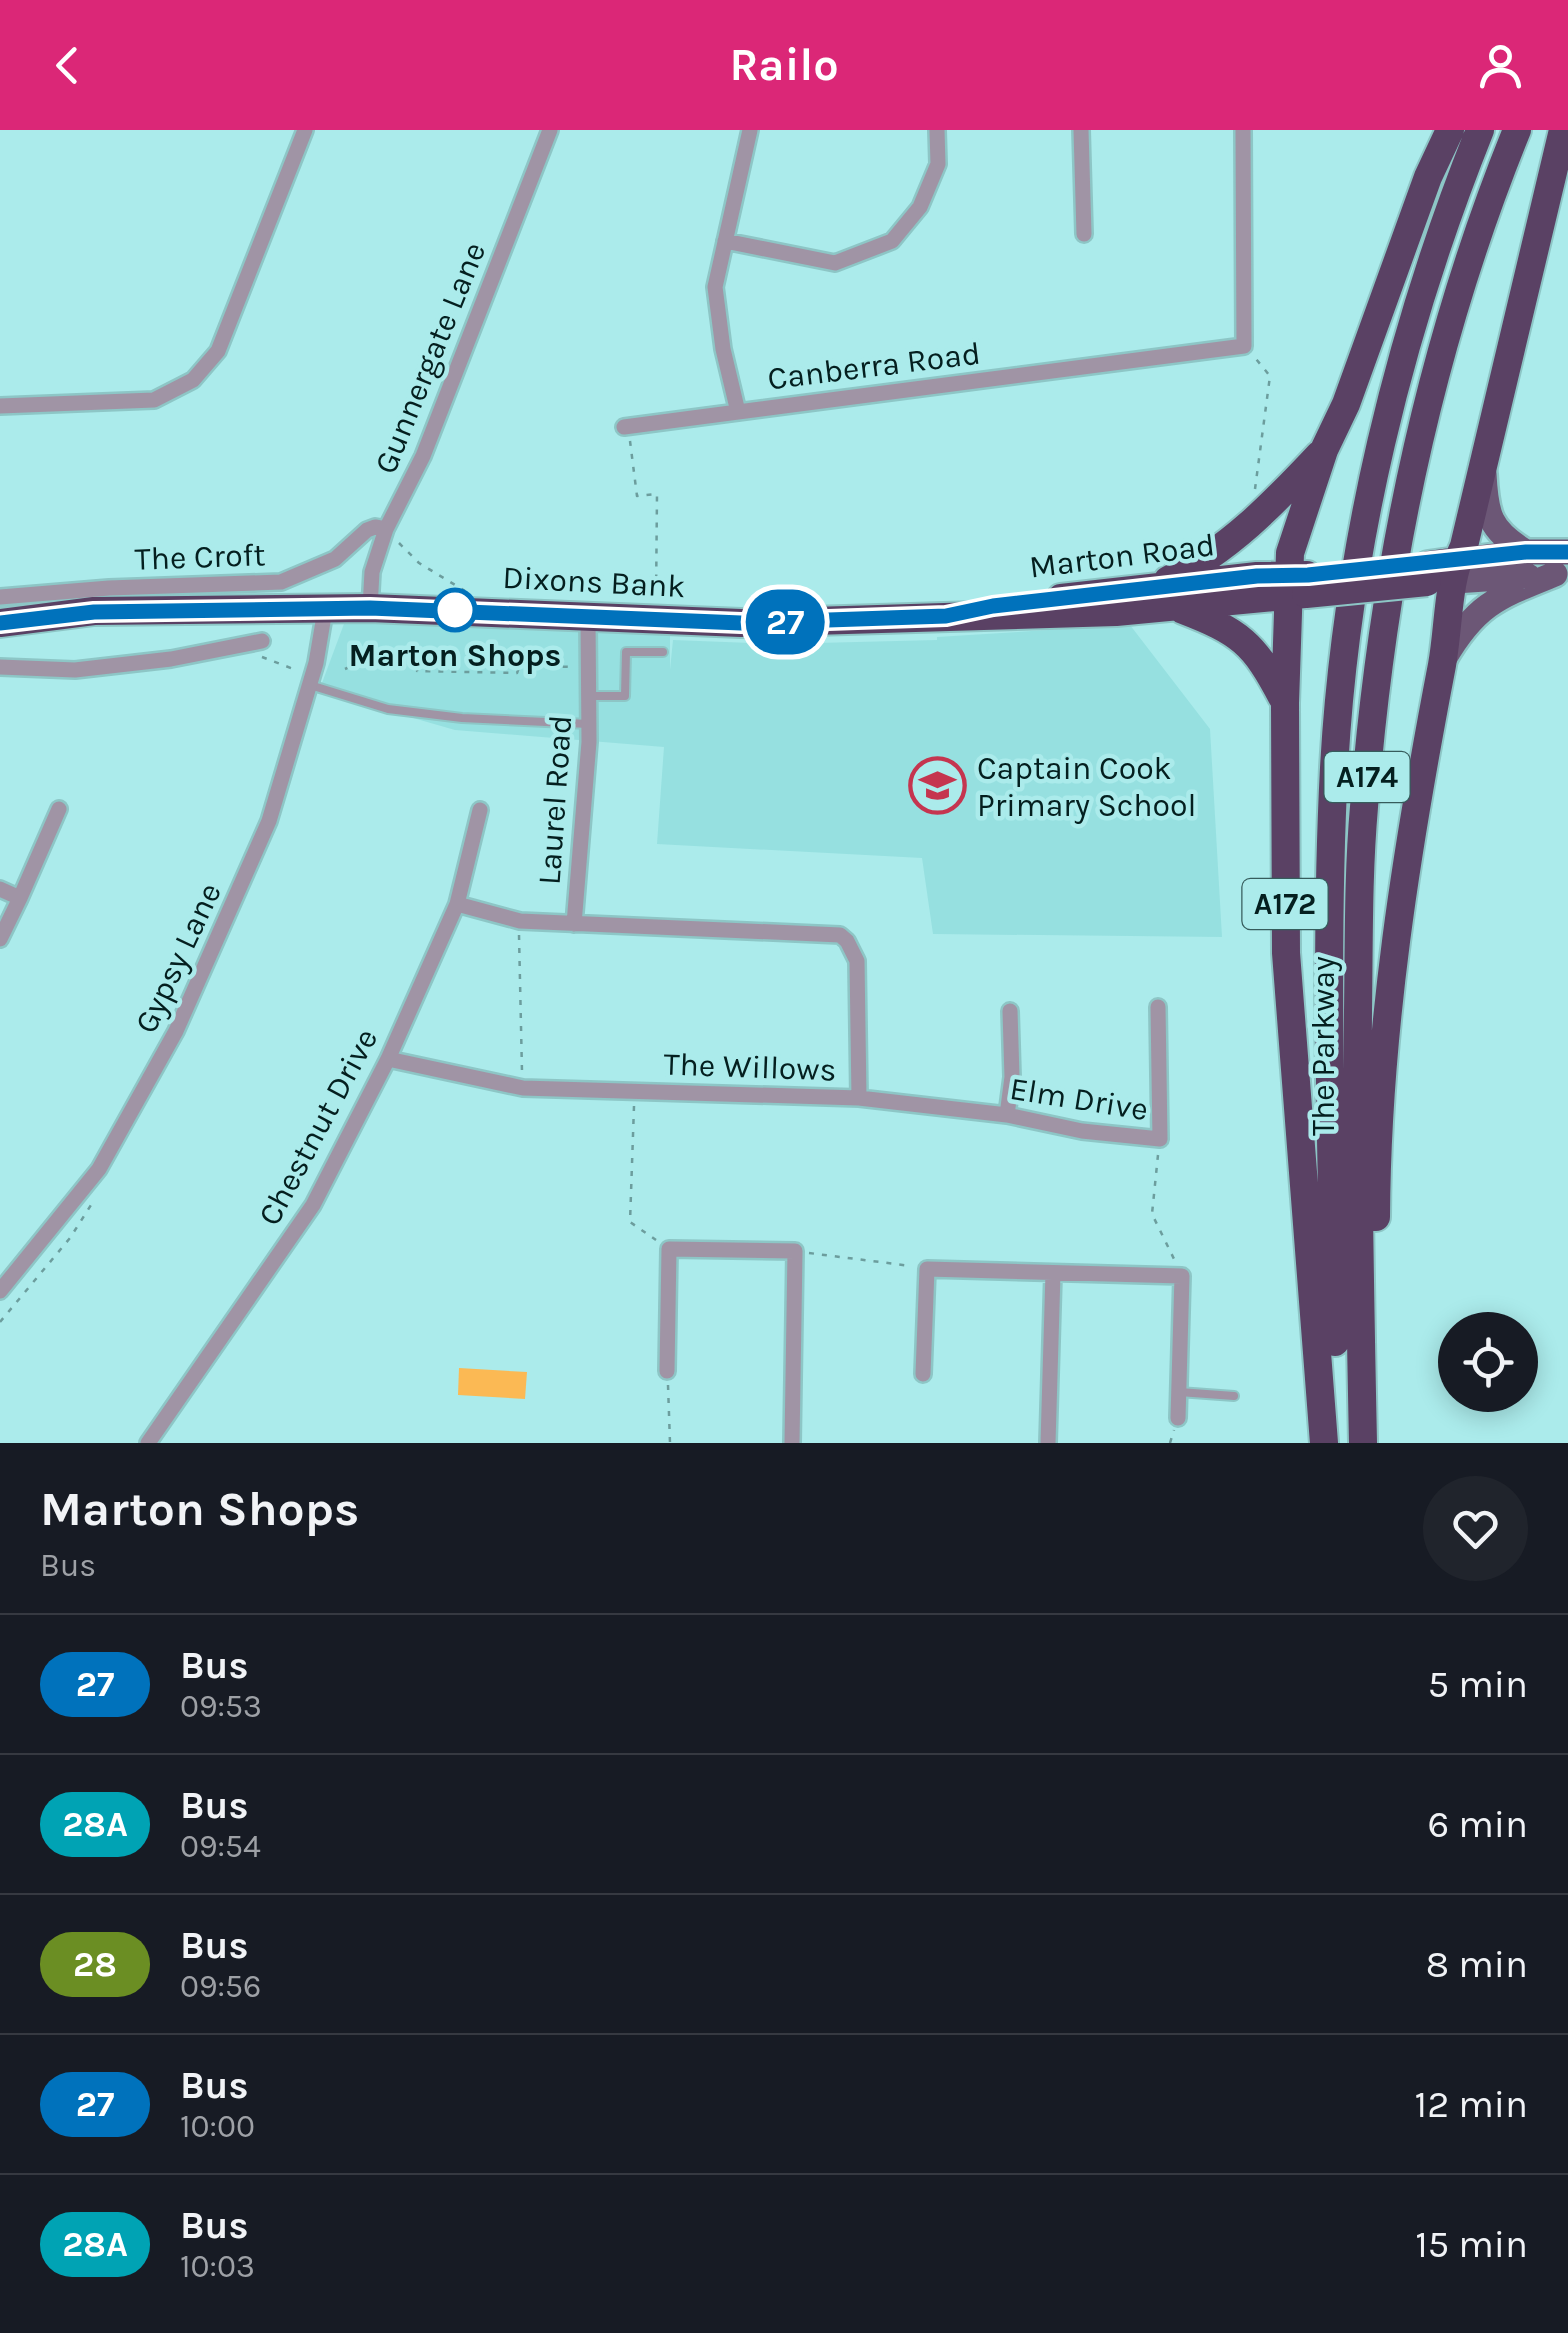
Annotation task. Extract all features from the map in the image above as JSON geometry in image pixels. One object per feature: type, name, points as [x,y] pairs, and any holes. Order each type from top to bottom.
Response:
[{"type":"highway","points":[[1298,585],[1290,552],[1324,450],[1346,404],[1428,178],[1450,130]]},
{"type":"highway","name":"The Parkway","points":[[1336,1443],[1330,898],[1334,765],[1349,620],[1370,502],[1402,361],[1424,283],[1480,130]]},
{"type":"highway","name":"The Parkway","points":[[1365,1443],[1358,1183],[1359,914],[1363,810],[1381,641],[1401,521],[1434,378],[1476,236],[1517,130]]},
{"type":"highway","points":[[1442,572],[1464,546],[1564,130]]},
{"type":"highway","points":[[1154,587],[1218,551],[1324,450]]},
{"type":"highway","name":"A174","points":[[1365,1443],[1376,1326],[1376,1190],[1384,1068],[1412,816],[1443,659],[1442,572]]},
{"type":"highway","name":"A172","points":[[1115,602],[1179,608],[1298,585],[1442,572]]},
{"type":"highway","name":"Marton Road","points":[[946,616],[993,606],[1115,602],[1154,587],[1257,576],[1298,585]]},
{"type":"highway","name":"A172","points":[[1298,585],[1285,703],[1286,953],[1324,1443]]},
{"type":"highway","name":"Dixons Bank","points":[[0,623],[94,612],[370,608],[656,622],[946,616]]},
{"type":"highway","name":"A172","points":[[1179,608],[1226,628],[1247,642],[1263,661],[1285,703]]},
{"type":"main road","points":[[1484,464],[1492,525],[1526,552]]},
{"type":"main road","name":"A172","points":[[1442,572],[1526,552],[1564,566]]},
{"type":"main road","name":"A172","points":[[1442,572],[1564,566]]},
{"type":"main road","name":"A174","points":[[1443,659],[1459,632],[1482,608],[1564,566]]},
{"type":"street","points":[[0,406],[154,400],[193,380],[218,351],[305,130]]},
{"type":"street","name":"Gunnergate Lane","points":[[370,608],[372,572],[386,528],[423,456],[550,130]]},
{"type":"street","name":"Canberra Road","points":[[750,130],[715,287],[723,349],[738,412],[1244,346]]},
{"type":"street","points":[[725,241],[835,263],[892,241],[920,207],[938,164],[937,130]]},
{"type":"street","points":[[1081,130],[1084,234]]},
{"type":"street","points":[[1243,130],[1244,346]]},
{"type":"street","points":[[626,426],[738,412]]},
{"type":"street","name":"The Croft","points":[[0,596],[282,582],[335,559],[367,530],[386,528]]},
{"type":"street","name":"Gypsy Lane","points":[[0,1291],[99,1169],[176,1031],[269,821],[316,663],[325,610]]},
{"type":"street","name":"Laurel Road","points":[[574,924],[589,724],[588,619]]},
{"type":"street","points":[[0,667],[75,670],[171,658],[234,645],[255,636]]},
{"type":"street","points":[[0,939],[58,809]]},
{"type":"street","name":"Chestnut Drive","points":[[148,1443],[313,1205],[388,1059],[457,904],[480,810]]},
{"type":"street","points":[[0,889],[20,898]]},
{"type":"street","name":"The Willows","points":[[388,1059],[523,1088],[859,1098],[857,960],[840,935],[520,922],[457,904]]},
{"type":"street","name":"Elm Drive","points":[[859,1098],[1007,1115],[1082,1130],[1160,1139],[1158,1007]]},
{"type":"street","points":[[1007,1115],[1012,1077],[1010,1011]]},
{"type":"street","points":[[667,1370],[669,1249],[795,1251],[792,1443]]},
{"type":"street","points":[[922,1374],[927,1268],[1182,1276],[1178,1418]]},
{"type":"street","points":[[1048,1443],[1053,1273]]},
{"type":"lane","points":[[589,696],[625,696],[626,652],[663,652]]},
{"type":"lane","points":[[310,685],[388,709],[462,718],[589,724]]},
{"type":"lane","points":[[1178,1392],[1234,1396]]},
{"type":"path","points":[[1244,346],[1270,376],[1256,487]]},
{"type":"path","points":[[626,426],[637,496],[656,494],[656,622]]},
{"type":"path","points":[[386,528],[419,563],[467,592],[482,611]]},
{"type":"path","points":[[234,645],[299,671],[316,663]]},
{"type":"path","points":[[345,669],[360,662],[398,662],[418,663],[416,671],[517,673],[520,665],[578,668],[577,674],[589,674]]},
{"type":"path","points":[[520,922],[523,1088]]},
{"type":"path","points":[[634,1090],[630,1222],[669,1249]]},
{"type":"path","points":[[1160,1139],[1152,1214],[1182,1276]]},
{"type":"path","points":[[795,1251],[927,1268]]},
{"type":"path","points":[[667,1370],[670,1443]]},
{"type":"shaded area","name":"Captain Cook Primary School","points":[[351,605],[670,618],[670,670],[673,640],[777,644],[937,640],[1130,625],[1210,729],[1222,937],[933,934],[922,858],[657,844],[664,747],[455,730],[319,691]]},
{"type":"shaded area","points":[[459,1368],[527,1372],[525,1399],[458,1395]]},
{"type":"bus line","name":"27","points":[[0,623],[94,612],[370,608],[741,623],[946,616],[993,606],[1257,576],[1428,565],[1526,552],[1568,552]]},
{"type":"place","name":"Marton Shops","points":[[455,610]]},
{"type":"place","name":"Captain Cook Primary School","points":[[938,786]]}]
